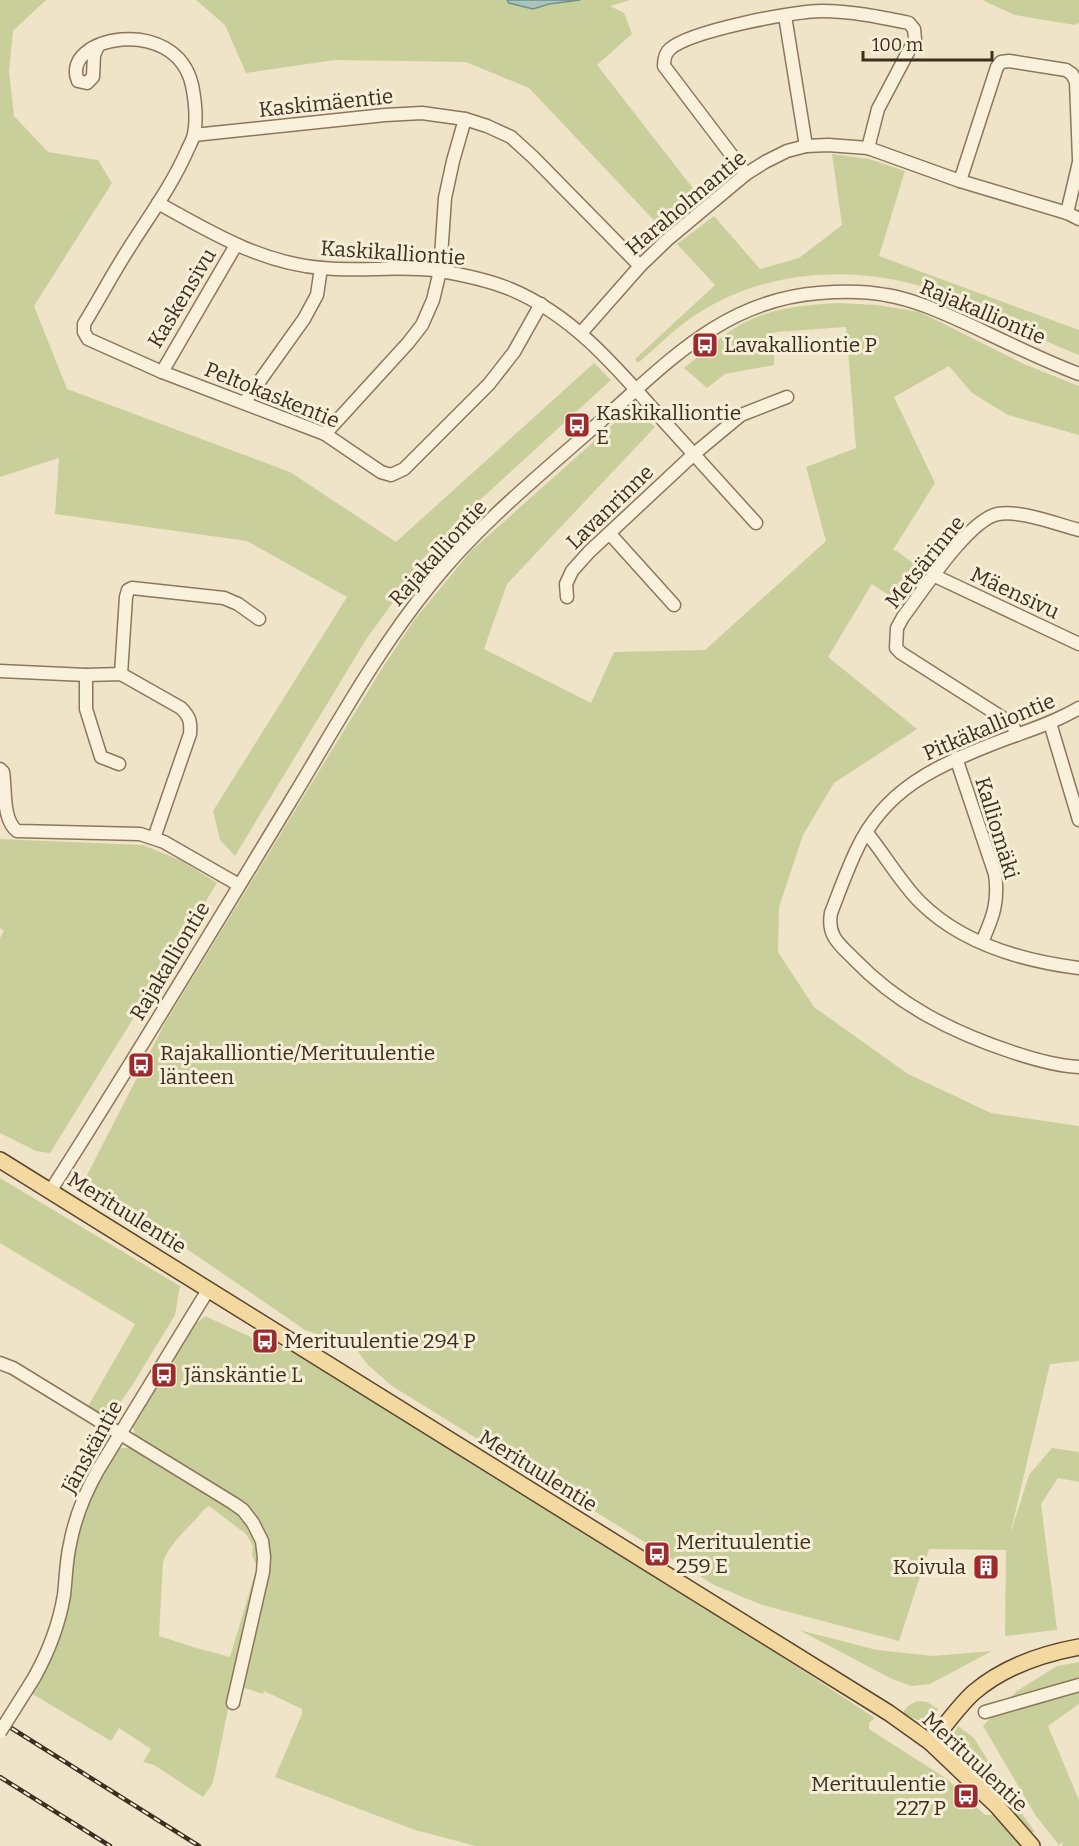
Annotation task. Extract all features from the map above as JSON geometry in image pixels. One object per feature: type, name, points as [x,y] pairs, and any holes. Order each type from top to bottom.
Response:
[{"type":"main road","name":"Merituulentie","points":[[0,1160],[779,1646],[854,1690],[931,1743],[997,1806],[1032,1846]]},
{"type":"main road","points":[[931,1743],[973,1694],[1012,1667],[1049,1653],[1079,1647]]},
{"type":"street","points":[[746,174],[664,66],[664,58],[668,50],[708,32],[818,11],[847,12],[909,23],[914,28],[915,39],[878,109],[868,148]]},
{"type":"street","points":[[785,16],[806,146]]},
{"type":"street","points":[[98,46],[118,40],[143,39],[162,46],[185,67],[191,83],[195,109],[194,135],[180,167],[158,203]]},
{"type":"street","points":[[960,181],[997,67],[1001,62],[1009,61],[1066,70],[1076,82],[1079,161],[1067,213]]},
{"type":"street","name":"Kaskimäentie","points":[[194,135],[385,115],[422,113],[465,118],[511,137],[640,266]]},
{"type":"street","points":[[325,434],[422,325],[433,300],[440,271],[445,198],[465,118]]},
{"type":"street","name":"Haraholmantie","points":[[581,333],[640,266],[667,240],[746,174],[765,162],[806,146],[868,148],[960,181],[1067,213],[1079,219]]},
{"type":"street","name":"Kaskikalliontie","points":[[158,203],[236,245],[263,255],[321,268],[440,271],[468,276],[509,289],[541,304],[581,333],[636,390],[756,523]]},
{"type":"street","name":"Peltokaskentie","points":[[158,203],[84,324],[84,332],[88,339],[162,372],[325,434],[381,472],[391,475],[404,469],[489,384],[514,352],[541,304]]},
{"type":"street","name":"Kaskensivu","points":[[162,372],[236,245]]},
{"type":"street","points":[[244,403],[304,319],[317,295],[321,268]]},
{"type":"street","name":"Rajakalliontie","points":[[51,1190],[406,616],[462,549],[502,510],[676,354],[710,329],[734,316],[765,304],[797,295],[822,292],[869,293],[908,300],[935,309],[1079,374]]},
{"type":"street","name":"Lavanrinne","points":[[567,597],[566,584],[572,571],[589,552],[694,454],[741,416],[787,398]]},
{"type":"street","name":"Metsärinne","points":[[1017,735],[1013,726],[1006,720],[911,661],[896,648],[895,638],[900,623],[967,533],[981,522],[997,514],[1016,513],[1079,530]]},
{"type":"street","points":[[610,534],[674,605]]},
{"type":"street","name":"Mäensivu","points":[[935,576],[1079,644]]},
{"type":"street","points":[[121,674],[126,597],[128,590],[132,588],[224,598],[238,604],[259,619]]},
{"type":"street","points":[[0,671],[86,675],[121,674],[181,708],[191,722],[190,734],[154,838]]},
{"type":"street","points":[[86,675],[86,709],[101,757],[119,764]]},
{"type":"street","name":"Pitkäkalliontie","points":[[1079,708],[1050,723],[956,758],[908,786],[876,819],[867,833],[854,856],[831,913],[829,924],[830,931],[849,954],[890,992],[936,1021],[971,1038],[1020,1055],[1079,1067]]},
{"type":"street","points":[[1050,723],[1079,820]]},
{"type":"street","name":"Kalliomäki","points":[[956,758],[995,874],[997,888],[994,916],[982,942]]},
{"type":"street","points":[[0,769],[3,772],[8,818],[12,827],[17,831],[140,834],[154,838],[239,885]]},
{"type":"street","points":[[867,833],[921,903],[963,934],[1031,960],[1079,968]]},
{"type":"street","name":"Jänskäntie","points":[[0,1732],[34,1678],[55,1633],[64,1593],[70,1544],[81,1506],[98,1470],[208,1290]]},
{"type":"street","points":[[0,1363],[13,1368],[243,1510],[253,1522],[262,1541],[263,1572],[233,1703]]},
{"type":"street","points":[[985,1712],[1079,1685]]},
{"type":"green space","points":[[0,0],[46,0],[13,31],[9,71],[14,116],[48,152],[98,160],[112,183],[34,306],[67,389],[290,472],[396,542],[594,363],[611,380],[456,522],[407,583],[367,638],[235,856],[220,840],[213,811],[347,597],[247,541],[55,514],[59,458],[0,477]]},
{"type":"green space","points":[[196,0],[630,0],[610,6],[624,13],[632,34],[597,65],[702,200],[664,231],[529,88],[466,62],[335,60],[246,73],[225,25]]},
{"type":"green space","points":[[982,0],[1079,0],[1079,23],[1075,25],[1015,15]]},
{"type":"green space","points":[[832,154],[869,159],[905,171],[879,256],[1079,330],[1079,355],[942,293],[881,277],[817,275],[786,279],[725,298],[689,319],[638,363],[635,359],[715,285],[677,244],[714,216],[760,269],[799,258],[842,225]]},
{"type":"green space","points":[[838,303],[877,305],[920,312],[1024,364],[1079,386],[1079,435],[1008,415],[972,393],[949,366],[894,397],[935,483],[893,550],[929,575],[905,606],[872,584],[828,657],[917,729],[834,783],[803,835],[779,907],[778,952],[814,1007],[908,1074],[991,1113],[1079,1126],[1079,1361],[1050,1364],[1010,1535],[1029,1475],[1052,1448],[1079,1452],[1079,1482],[1058,1478],[1041,1504],[1057,1630],[1005,1636],[1006,1550],[929,1549],[899,1641],[762,1605],[714,1585],[392,1386],[368,1365],[356,1349],[305,1330],[85,1179],[165,1023],[381,670],[415,619],[471,551],[628,411],[637,411],[655,427],[507,584],[484,649],[591,703],[614,652],[705,650],[826,541],[806,467],[856,448],[846,327],[775,332],[774,365],[725,374],[707,388],[684,368],[728,332],[747,321],[772,312]]},
{"type":"green space","points":[[0,839],[143,845],[182,861],[217,883],[50,1153],[36,1151],[0,1133],[0,938],[4,931],[0,928]]},
{"type":"green space","points":[[0,1178],[180,1286],[175,1315],[109,1419],[87,1408],[135,1324],[0,1243]]},
{"type":"green space","points":[[205,1316],[270,1347],[273,1343],[288,1349],[659,1576],[875,1718],[869,1723],[869,1729],[947,1779],[985,1815],[992,1815],[1006,1825],[1024,1846],[476,1846],[415,1830],[275,1777],[302,1714],[302,1709],[264,1691],[263,1694],[233,1684],[213,1783],[203,1797],[154,1765],[143,1762],[151,1749],[119,1728],[111,1741],[31,1693],[54,1651],[80,1525],[97,1481],[117,1450],[132,1448],[137,1439],[133,1427],[134,1420],[197,1323]],"holes":[[[209,1506],[246,1534],[253,1546],[252,1555],[257,1567],[230,1657],[159,1636],[163,1562],[177,1539]]]},
{"type":"green space","points":[[799,1630],[877,1650],[933,1656],[992,1651],[930,1684],[912,1686],[892,1679]]},
{"type":"green space","points":[[1079,1662],[1079,1704],[1048,1726],[1079,1800],[1079,1846],[1062,1846],[1063,1841],[1059,1845],[1036,1816],[983,1726],[1017,1691],[1057,1666]]},
{"type":"green space","points":[[918,1701],[927,1702],[938,1709],[925,1720],[902,1713],[909,1705]]},
{"type":"green space","points":[[958,1726],[974,1738],[1035,1832],[1031,1832],[993,1789],[958,1755],[953,1747],[953,1736]]},
{"type":"water","points":[[507,0],[580,0],[549,4],[533,9],[509,3]]},
{"type":"railway","points":[[0,1721],[199,1846]]},
{"type":"railway","points":[[0,1777],[110,1846]]},
{"type":"place","name":"Lavakalliontie P","points":[[705,345]]},
{"type":"place","name":"Kaskikalliontie E","points":[[577,425]]},
{"type":"place","name":"Rajakalliontie/Merituulentie länteen","points":[[141,1065]]},
{"type":"place","name":"Merituulentie 294 P","points":[[265,1341]]},
{"type":"place","name":"Jänskäntie L","points":[[164,1375]]},
{"type":"place","name":"Merituulentie 259 E","points":[[657,1554]]},
{"type":"place","name":"Koivula","points":[[986,1567]]},
{"type":"place","name":"Merituulentie 227 P","points":[[966,1796]]}]
